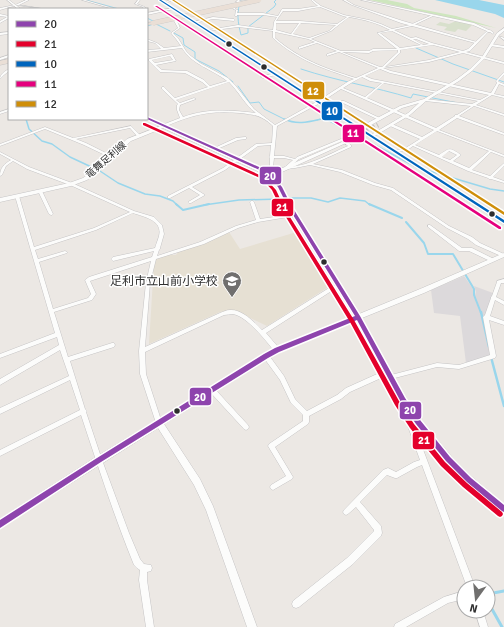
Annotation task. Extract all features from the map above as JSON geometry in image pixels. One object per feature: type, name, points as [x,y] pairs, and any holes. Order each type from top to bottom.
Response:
[{"type":"highway","points":[[149,23],[252,0]]},
{"type":"highway","points":[[149,23],[259,0]]},
{"type":"main road","points":[[160,0],[504,222]]},
{"type":"main road","points":[[378,125],[437,93],[471,70],[483,58],[503,29]]},
{"type":"main road","points":[[360,129],[394,111],[425,100]]},
{"type":"main road","points":[[371,136],[406,116],[425,100]]},
{"type":"main road","points":[[163,126],[271,175],[344,143]]},
{"type":"main road","name":"竜舞足利線","points":[[0,200],[71,184],[89,176],[126,142],[138,135],[163,126]]},
{"type":"street","points":[[8,0],[19,8]]},
{"type":"street","points":[[0,9],[28,0]]},
{"type":"street","points":[[83,0],[112,8]]},
{"type":"street","points":[[139,0],[136,4],[144,8]]},
{"type":"street","points":[[164,3],[172,0]]},
{"type":"street","points":[[231,26],[237,10],[234,9],[238,1],[247,0]]},
{"type":"street","points":[[264,0],[174,19],[179,28],[172,33],[178,37],[180,47],[197,62],[215,71],[229,81],[235,86],[254,110],[275,126]]},
{"type":"street","points":[[312,0],[320,6],[348,17],[373,22],[394,30],[423,46]]},
{"type":"street","points":[[344,0],[359,7],[413,26],[476,42]]},
{"type":"street","points":[[362,0],[474,24],[493,32]]},
{"type":"street","points":[[16,5],[36,8]]},
{"type":"street","points":[[103,8],[107,6]]},
{"type":"street","points":[[320,6],[298,10],[282,10],[277,16],[274,38],[292,53],[308,62],[356,79]]},
{"type":"street","points":[[148,14],[173,8]]},
{"type":"street","points":[[297,14],[298,10]]},
{"type":"street","points":[[236,14],[277,16]]},
{"type":"street","points":[[398,49],[378,34],[413,26],[432,16]]},
{"type":"street","points":[[309,39],[326,33],[348,17]]},
{"type":"street","points":[[194,22],[214,18],[234,20]]},
{"type":"street","points":[[276,22],[338,25]]},
{"type":"street","points":[[292,34],[300,22]]},
{"type":"street","points":[[208,31],[231,26],[274,30],[292,34],[318,42],[398,74],[452,84],[493,93],[504,97]]},
{"type":"street","points":[[275,126],[362,76],[381,68],[436,60],[469,50],[476,42],[490,31]]},
{"type":"street","points":[[411,39],[416,38],[504,63]]},
{"type":"street","points":[[148,40],[156,43],[163,49]]},
{"type":"street","points":[[300,48],[318,42]]},
{"type":"street","points":[[328,55],[341,51],[368,52],[373,50],[398,49],[433,44]]},
{"type":"street","points":[[491,45],[504,47]]},
{"type":"street","points":[[148,51],[180,47]]},
{"type":"street","points":[[155,64],[175,60],[171,55],[169,48]]},
{"type":"street","points":[[381,68],[399,52],[398,49]]},
{"type":"street","points":[[171,55],[150,59],[155,64],[156,68],[163,72],[183,72],[190,74],[203,81],[210,87]]},
{"type":"street","points":[[0,78],[8,71]]},
{"type":"street","points":[[395,151],[405,150],[493,93],[498,83],[497,81],[504,73]]},
{"type":"street","points":[[262,77],[275,74]]},
{"type":"street","points":[[362,76],[383,83],[480,101]]},
{"type":"street","points":[[175,99],[229,81]]},
{"type":"street","points":[[366,98],[383,83]]},
{"type":"street","points":[[498,83],[504,85]]},
{"type":"street","points":[[162,88],[175,99],[182,118]]},
{"type":"street","points":[[342,88],[437,130],[504,156]]},
{"type":"street","points":[[178,105],[195,99]]},
{"type":"street","points":[[425,100],[473,105],[504,115]]},
{"type":"street","points":[[331,110],[343,102],[380,119]]},
{"type":"street","points":[[148,118],[163,126],[182,118],[220,110],[262,116]]},
{"type":"street","points":[[456,116],[504,134]]},
{"type":"street","points":[[391,125],[423,139]]},
{"type":"street","points":[[271,167],[275,126]]},
{"type":"street","points":[[0,145],[46,128],[111,157]]},
{"type":"street","points":[[73,139],[131,128],[138,135]]},
{"type":"street","points":[[214,148],[237,139],[245,138]]},
{"type":"street","points":[[342,140],[350,144],[350,146],[310,164],[286,168],[295,160],[342,140]]},
{"type":"street","points":[[169,197],[224,170],[257,145],[273,144]]},
{"type":"street","points":[[413,145],[469,170],[504,182]]},
{"type":"street","points":[[439,157],[449,150],[459,155],[450,162]]},
{"type":"street","points":[[469,170],[490,151]]},
{"type":"street","points":[[0,153],[133,212],[153,218],[160,224],[162,234],[148,283],[142,351],[143,374],[159,423],[197,482],[210,509],[252,627]]},
{"type":"street","points":[[271,157],[284,157],[295,160]]},
{"type":"street","points":[[0,175],[5,165],[13,160]]},
{"type":"street","points":[[310,164],[349,173],[374,184],[392,189],[448,227],[470,238],[478,244],[504,255]]},
{"type":"street","points":[[490,178],[504,164]]},
{"type":"street","points":[[271,175],[281,187],[294,215],[340,286],[403,400],[418,422],[448,459],[468,480],[504,509]]},
{"type":"street","points":[[190,187],[203,195],[190,202]]},
{"type":"street","points":[[40,191],[51,214]]},
{"type":"street","points":[[17,196],[66,360],[99,460],[137,562],[139,566],[146,568],[143,580],[150,627]]},
{"type":"street","points":[[252,202],[258,221]]},
{"type":"street","points":[[33,249],[95,229],[133,212]]},
{"type":"street","points":[[52,311],[90,299],[94,294],[88,280],[91,278],[202,243],[238,227],[258,221],[294,215]]},
{"type":"street","points":[[429,226],[461,250],[470,249],[492,260]]},
{"type":"street","points":[[113,259],[158,248]]},
{"type":"street","points":[[37,261],[64,252]]},
{"type":"street","points":[[0,524],[99,460],[277,350],[504,255]]},
{"type":"street","points":[[306,414],[339,397],[348,390],[389,374],[437,365],[459,367],[493,356],[486,317],[499,282],[504,281]]},
{"type":"street","points":[[263,332],[331,289],[340,286]]},
{"type":"street","points":[[493,298],[504,303]]},
{"type":"street","points":[[142,351],[222,314],[232,312],[249,320],[263,332],[277,350]]},
{"type":"street","points":[[486,317],[504,323]]},
{"type":"street","points":[[0,356],[58,334]]},
{"type":"street","points":[[66,360],[112,345]]},
{"type":"street","points":[[0,382],[62,346]]},
{"type":"street","points":[[266,356],[282,378],[294,401],[306,414],[306,422],[271,446],[290,477],[273,487]]},
{"type":"street","points":[[0,411],[72,377]]},
{"type":"street","points":[[212,390],[246,427]]},
{"type":"street","points":[[403,400],[423,462],[468,579]]},
{"type":"street","points":[[0,454],[84,411]]},
{"type":"street","points":[[346,512],[385,472],[388,471],[397,475],[416,464],[423,462]]},
{"type":"street","points":[[296,604],[350,561],[378,533],[378,529],[356,502]]},
{"type":"street","points":[[398,627],[447,600],[456,597]]},
{"type":"shaded area","name":"足利市立山前小学校","points":[[300,231],[333,284],[267,326],[236,311],[220,312],[149,344],[154,263],[156,259],[166,255],[176,255],[178,252],[203,244],[229,232],[240,249]]},
{"type":"shaded area","points":[[464,276],[473,289],[473,295],[475,295],[476,292],[474,286],[493,293],[484,318],[491,355],[466,363],[460,316],[434,313],[431,290]]},
{"type":"green space","points":[[370,0],[387,0],[407,4],[414,8],[456,16],[496,28]]},
{"type":"green space","points":[[456,21],[473,24],[466,31],[458,29],[455,32],[444,30],[447,27],[436,25],[440,22],[449,24]]},
{"type":"water","points":[[435,0],[479,0],[504,5],[504,18],[495,14]]},
{"type":"waterway","points":[[86,0],[115,8]]},
{"type":"waterway","points":[[241,0],[238,9],[241,35],[248,33],[248,27],[274,7],[276,4],[274,2],[276,0]]},
{"type":"waterway","points":[[148,18],[155,22]]},
{"type":"waterway","points":[[148,26],[154,24]]},
{"type":"waterway","points":[[156,24],[170,31]]},
{"type":"waterway","points":[[174,33],[183,38],[184,45],[195,52],[195,59],[219,71],[233,82]]},
{"type":"waterway","points":[[416,48],[453,64],[504,82]]},
{"type":"waterway","points":[[301,69],[411,98],[413,94],[458,103]]},
{"type":"waterway","points":[[238,86],[250,103],[259,102],[264,109],[284,119]]},
{"type":"waterway","points":[[319,119],[324,118],[327,120]]},
{"type":"waterway","points":[[284,119],[293,122],[307,122],[319,119]]},
{"type":"waterway","points":[[326,119],[420,169]]},
{"type":"waterway","points":[[26,120],[29,129],[42,141],[52,144],[70,157],[100,171],[118,183],[145,194],[160,196],[173,201],[176,204]]},
{"type":"waterway","points":[[426,170],[490,189],[504,191]]},
{"type":"waterway","points":[[289,198],[311,198],[328,202],[340,198],[365,201],[370,205]]},
{"type":"waterway","points":[[206,205],[239,200],[280,199]]},
{"type":"waterway","points":[[176,204],[183,210],[206,205]]},
{"type":"waterway","points":[[369,204],[402,218]]},
{"type":"waterway","points":[[406,222],[424,243],[428,254],[453,254],[474,289],[474,295],[481,313]]},
{"type":"waterway","points":[[481,312],[489,347]]},
{"type":"waterway","points":[[491,357],[504,406]]},
{"type":"waterway","points":[[496,592],[504,591]]},
{"type":"waterway","points":[[496,616],[502,627]]},
{"type":"tunnel","points":[[344,143],[378,125]]},
{"type":"transit line","name":"10","points":[[160,0],[504,222]]},
{"type":"transit line","name":"12","points":[[173,0],[504,214]]},
{"type":"transit line","name":"11","points":[[156,6],[500,228]]},
{"type":"transit line","name":"20","points":[[148,118],[267,172],[280,187],[289,205],[358,317],[403,400],[418,422],[448,459],[469,480],[504,509]]},
{"type":"transit line","name":"21","points":[[144,124],[263,178],[274,190],[283,209],[352,321],[397,403],[412,426],[443,464],[465,485],[500,514]]},
{"type":"transit line","name":"20","points":[[0,524],[99,460],[266,356],[277,350],[358,317]]},
{"type":"place","name":"足利市立山前小学校","points":[[232,298]]}]
